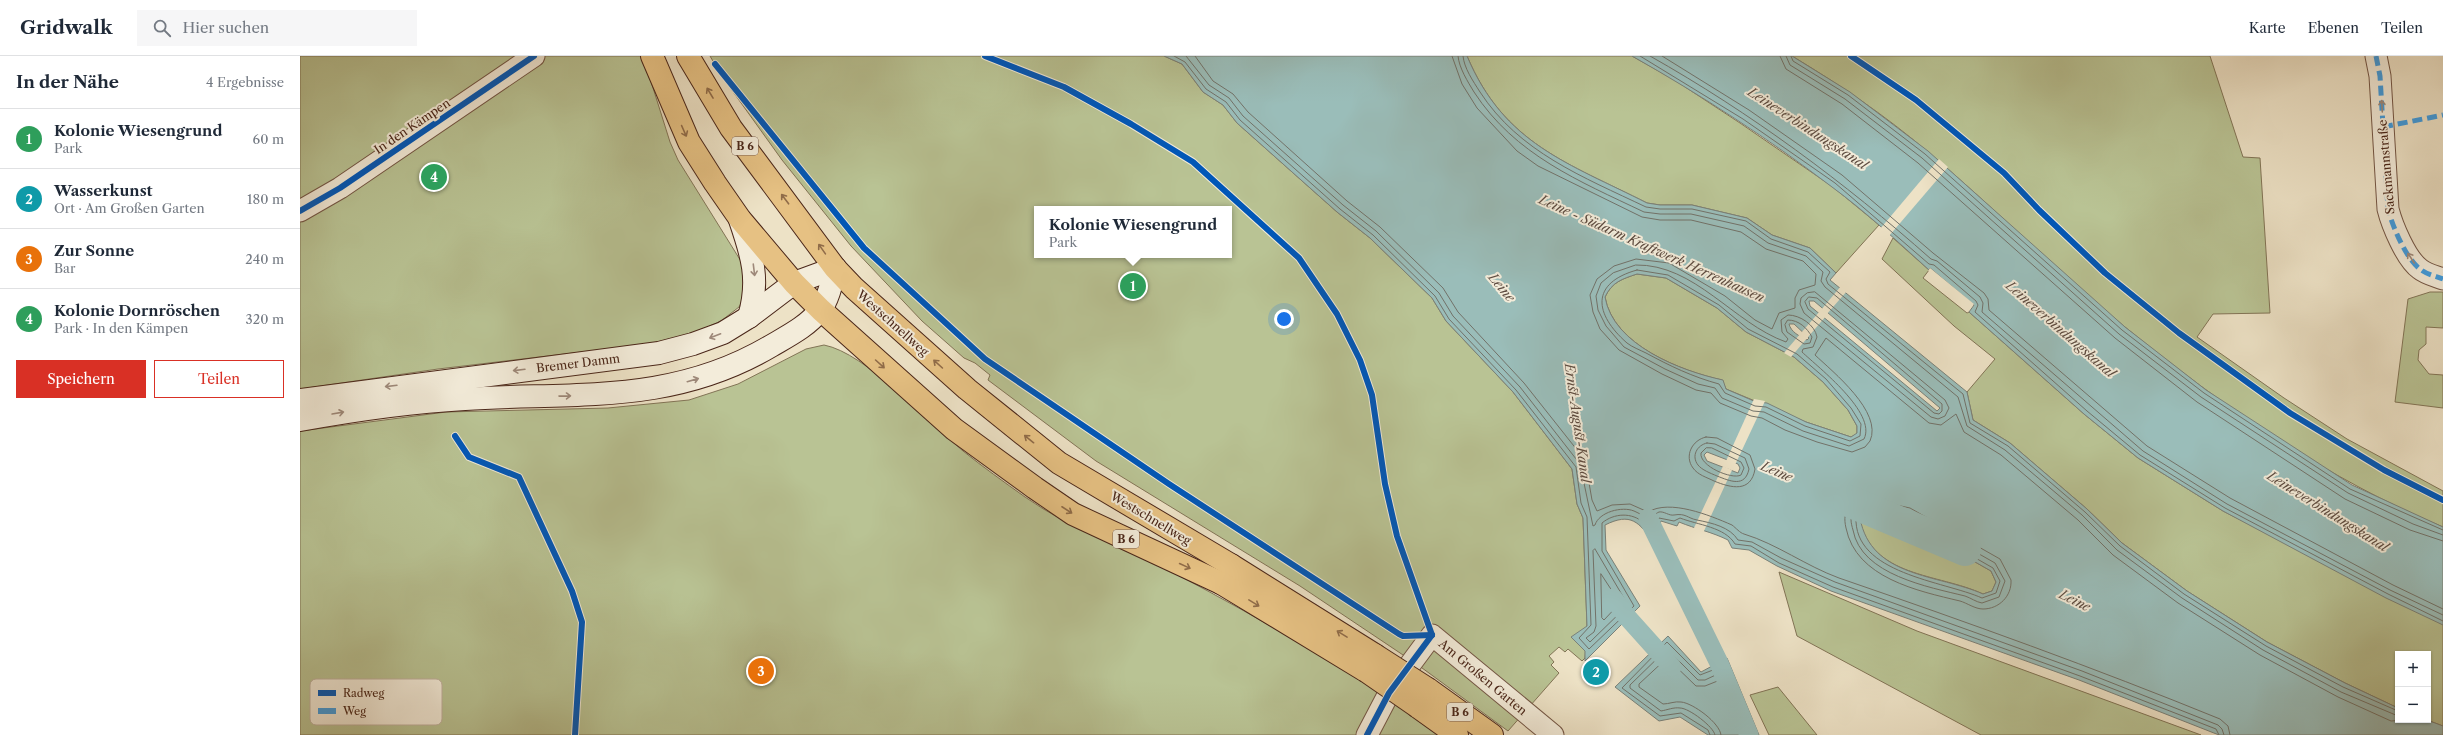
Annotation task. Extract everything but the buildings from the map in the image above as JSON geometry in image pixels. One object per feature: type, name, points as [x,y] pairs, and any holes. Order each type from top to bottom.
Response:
[{"type":"main road","name":"Westschnellweg","points":[[652,56],[689,142],[740,220],[794,283],[859,345],[961,435],[1073,514],[1226,574]]},
{"type":"main road","name":"Westschnellweg","points":[[688,56],[731,128],[835,268],[854,288],[974,395],[1059,463],[1226,574],[1370,663],[1423,698],[1492,735]]},
{"type":"main road","points":[[740,220],[754,262],[756,281],[754,300],[749,318]]},
{"type":"main road","points":[[821,310],[830,289],[835,268]]},
{"type":"main road","name":"Bremer Damm","points":[[300,420],[429,391],[466,377],[659,353],[711,337],[749,318],[794,283],[835,268]]},
{"type":"main road","name":"Bremer Damm","points":[[300,400],[429,391],[466,399],[614,394],[648,390],[692,381],[742,362],[790,335],[821,310]]},
{"type":"main road","points":[[790,335],[803,329],[828,329],[840,333],[859,345]]},
{"type":"main road","name":"Westschnellweg","points":[[1423,698],[1457,735]]},
{"type":"street","name":"In den Kämpen","points":[[300,211],[340,188],[534,56]]},
{"type":"street","name":"Sackmannstraße","points":[[2376,56],[2380,76],[2388,209],[2391,221],[2412,260],[2418,268],[2443,278]]},
{"type":"street","name":"Am Großen Garten","points":[[1367,735],[1389,693],[1432,635],[1553,735]]},
{"type":"green space","points":[[300,56],[643,56],[670,142],[678,160],[744,266],[745,296],[739,307],[721,321],[694,333],[649,344],[438,369],[300,389]]},
{"type":"green space","points":[[710,56],[1164,56],[1182,64],[1203,92],[1223,105],[1237,123],[1337,212],[1370,238],[1432,298],[1446,321],[1513,392],[1572,469],[1577,504],[1583,518],[1587,626],[1585,658],[1582,661],[1568,649],[1565,652],[1559,647],[1549,656],[1554,662],[1551,665],[1559,673],[1508,731],[1418,665],[1300,586],[1096,461],[988,380],[990,375],[975,363],[964,358],[922,321],[851,246],[782,160],[721,75]]},
{"type":"green space","points":[[1467,56],[1632,56],[1673,79],[1740,123],[1833,187],[1879,225],[1836,273],[1810,248],[1772,235],[1747,218],[1692,205],[1660,205],[1647,203],[1565,162],[1541,148],[1519,131],[1500,110],[1482,86]]},
{"type":"green space","points":[[1792,56],[2210,56],[2243,157],[2260,158],[2270,313],[2213,314],[2197,337],[2284,398],[2347,439],[2443,491],[2443,527],[2358,487],[2277,439],[2199,385],[2100,306],[1953,173],[1896,126],[1828,78]]},
{"type":"green space","points":[[1893,238],[1929,270],[1923,278],[1967,313],[1969,312],[2084,414],[2138,458],[2223,511],[2443,624],[2443,726],[2431,722],[2431,651],[2395,651],[2395,707],[2345,683],[2267,642],[2187,591],[2122,543],[2087,509],[2010,443],[1973,420],[1967,392],[1995,359],[1954,326],[1882,259]]},
{"type":"green space","points":[[1637,274],[1666,278],[1717,308],[1746,332],[1794,357],[1823,382],[1848,410],[1857,426],[1857,434],[1851,437],[1806,422],[1726,389],[1722,380],[1688,370],[1669,362],[1651,353],[1635,342],[1621,329],[1611,314],[1605,297],[1614,284]]},
{"type":"green space","points":[[2430,292],[2443,292],[2443,328],[2426,327],[2426,344],[2419,350],[2418,360],[2429,374],[2443,375],[2443,408],[2395,402],[2408,299]]},
{"type":"green space","points":[[824,345],[841,351],[859,361],[896,390],[963,451],[1043,509],[1080,529],[1176,574],[1244,611],[1344,670],[1440,735],[300,735],[300,431],[446,412],[608,408],[689,400],[738,384],[806,349]]},
{"type":"green space","points":[[1868,514],[1903,521],[1991,571],[1996,582],[1992,591],[1983,594],[1965,587],[1909,571],[1892,563],[1877,552],[1866,538],[1859,518]]},
{"type":"green space","points":[[1779,572],[1917,631],[2201,735],[1981,735],[1797,636]]},
{"type":"green space","points":[[1778,687],[1817,735],[1769,735],[1750,695]]},
{"type":"water","name":"Leine - Südarm Kraftwerk Herrenhausen","points":[[1164,56],[1467,56],[1482,86],[1500,110],[1519,131],[1541,148],[1565,162],[1647,203],[1660,205],[1692,205],[1747,218],[1772,235],[1810,248],[1836,273],[1830,280],[1967,392],[1973,420],[2010,443],[2087,509],[2122,543],[2187,591],[2267,642],[2345,683],[2395,707],[2395,723],[2431,723],[2431,722],[2443,726],[2443,735],[2219,735],[2079,680],[1831,591],[1777,566],[1749,550],[1732,548],[1728,540],[1722,537],[1679,522],[1677,526],[1661,521],[1659,527],[1665,539],[1654,543],[1644,530],[1634,521],[1622,519],[1605,525],[1606,550],[1640,606],[1585,661],[1585,651],[1571,637],[1587,626],[1583,518],[1577,504],[1572,469],[1513,392],[1446,321],[1432,298],[1370,238],[1337,212],[1237,123],[1223,105],[1203,92],[1182,64]],"holes":[[[1637,274],[1666,278],[1717,308],[1746,332],[1794,357],[1823,382],[1848,410],[1857,426],[1857,433],[1851,437],[1806,422],[1767,403],[1756,402],[1726,389],[1723,380],[1706,376],[1669,362],[1651,353],[1635,342],[1621,329],[1611,314],[1605,297],[1614,284]],[[1809,301],[1814,301],[1940,408],[1937,411],[1810,306]],[[1789,324],[1794,324],[1809,338],[1807,340],[1793,332]],[[1707,452],[1738,464],[1740,468],[1738,473],[1707,461],[1704,455]],[[1868,514],[1903,521],[1991,571],[1996,582],[1992,591],[1983,594],[1965,587],[1909,571],[1892,563],[1878,552],[1867,538],[1860,518]]]},
{"type":"water","name":"Leineverbindungskanal","points":[[1632,56],[1792,56],[1850,92],[1928,151],[2125,327],[2206,390],[2352,485],[2443,527],[2443,625],[2386,598],[2223,511],[2138,458],[2084,414],[1969,312],[1974,305],[1930,268],[1929,270],[1857,206],[1808,169],[1734,118],[1684,86]]},
{"type":"water","points":[[1668,636],[1701,672],[1727,658],[1759,735],[1708,735],[1680,717],[1659,721],[1615,687]]},
{"type":"pier","points":[[1939,159],[1948,167],[1889,236],[1880,229]]},
{"type":"pier","points":[[1930,268],[1974,304],[1967,313],[1971,305],[1931,271],[1928,271]]},
{"type":"pier","points":[[1841,286],[1847,291],[1826,315],[1821,310]]},
{"type":"pier","points":[[1820,311],[1826,316],[1791,357],[1784,353],[1800,334],[1806,338],[1801,333]]},
{"type":"pier","points":[[1754,399],[1765,401],[1735,465],[1726,461]]},
{"type":"pier","points":[[1723,466],[1732,470],[1704,531],[1695,531],[1693,530]]},
{"type":"waterway","name":"Leine","points":[[1849,501],[1965,550]]},
{"type":"waterway","name":"Ernst-August-Kanal","points":[[1648,518],[1719,663],[1749,735]]},
{"type":"waterway","name":"Ernst-August-Kanal","points":[[1613,598],[1628,618],[1672,667]]},
{"type":"marked path","points":[[2376,56],[2380,76],[2388,209],[2390,216],[2400,241],[2415,264],[2425,272],[2443,279]]},
{"type":"marked path","points":[[2383,127],[2443,115]]},
{"type":"cycle path","points":[[300,211],[340,188],[534,56]]},
{"type":"cycle path","points":[[985,56],[1064,87],[1131,124],[1193,162],[1299,258],[1337,314],[1360,360],[1372,395],[1385,484],[1397,536],[1432,635]]},
{"type":"cycle path","points":[[1851,56],[1916,100],[2004,173],[2039,210],[2105,273],[2179,333],[2290,413],[2384,470],[2443,500]]},
{"type":"cycle path","points":[[715,64],[864,248],[985,359],[1169,484],[1399,634],[1403,636],[1432,635]]},
{"type":"cycle path","points":[[455,436],[469,457],[519,477],[572,591],[582,622],[575,735]]},
{"type":"cycle path","points":[[1367,735],[1389,693],[1432,635]]},
{"type":"place","name":"Kolonie Dornröschen","points":[[434,177]]},
{"type":"place","name":"Kolonie Wiesengrund","points":[[1133,286]]},
{"type":"place","name":"Zur Sonne","points":[[761,671]]},
{"type":"place","name":"Wasserkunst","points":[[1596,672]]}]
